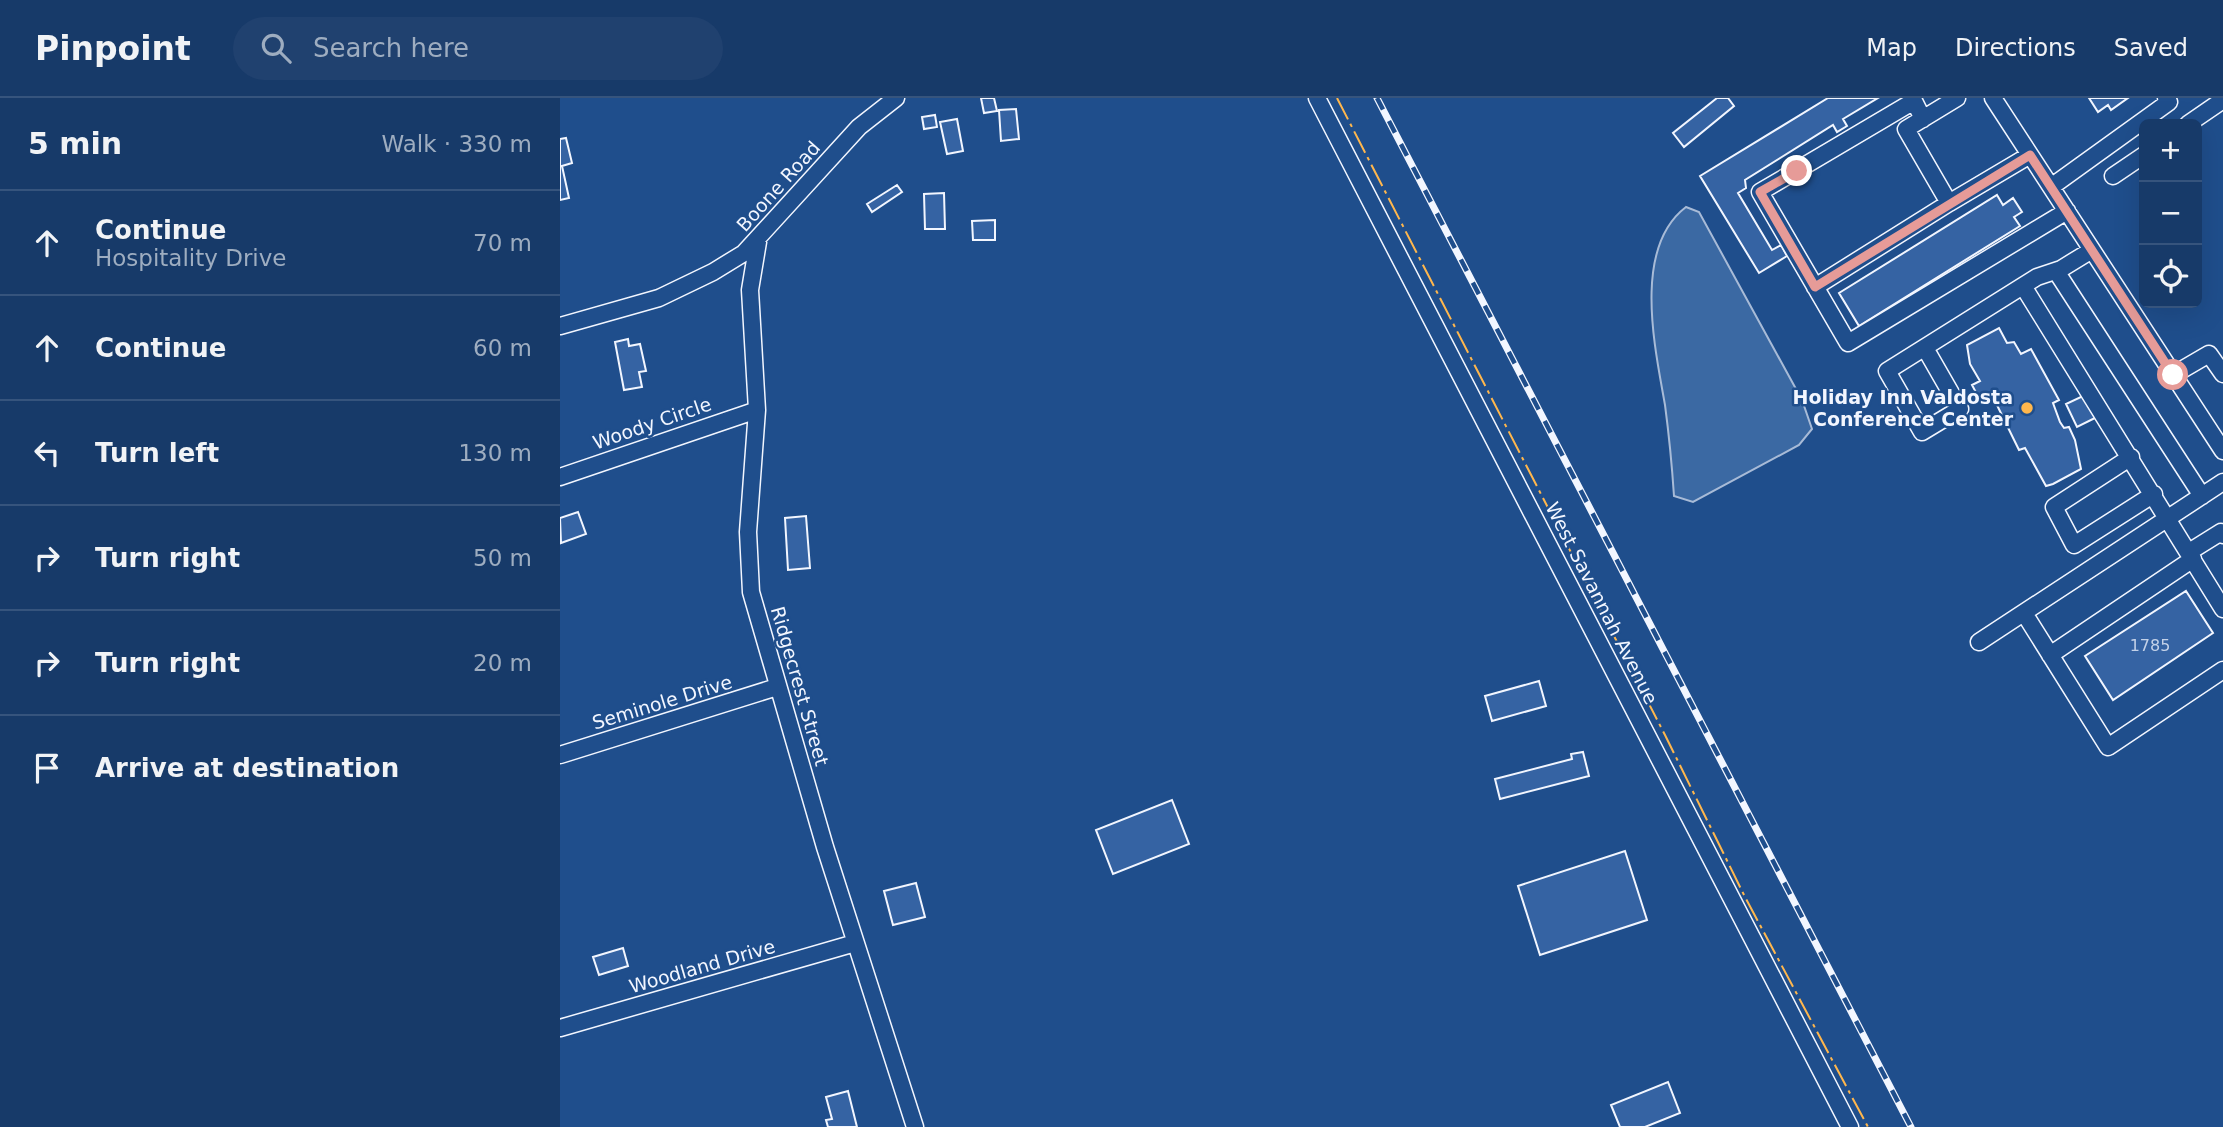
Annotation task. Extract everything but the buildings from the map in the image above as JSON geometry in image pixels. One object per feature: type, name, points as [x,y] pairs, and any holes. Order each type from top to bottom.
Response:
[{"type":"street","name":"Boone Road","points":[[560,326],[679,290],[713,272],[758,242],[859,127],[896,98]]},
{"type":"street","name":"West Savannah Avenue","points":[[1317,98],[1850,1127]]},
{"type":"street","points":[[1949,203],[1906,129],[1957,98]]},
{"type":"street","points":[[2051,187],[2169,102],[2166,98]]},
{"type":"street","points":[[1998,100],[2030,155],[2223,451]]},
{"type":"street","points":[[2195,119],[2223,100]]},
{"type":"street","points":[[1923,119],[1914,101],[1760,192],[1848,343],[2067,211]]},
{"type":"street","points":[[1815,287],[2030,155]]},
{"type":"street","points":[[2113,176],[2139,158]]},
{"type":"street","name":"Ridgecrest Street","points":[[758,242],[750,290],[757,410],[748,532],[749,573],[755,614],[855,943],[915,1127]]},
{"type":"street","points":[[1925,348],[1959,410],[1922,432],[1887,371],[2023,286],[2092,250]]},
{"type":"street","points":[[2056,271],[2202,496]]},
{"type":"street","points":[[2023,286],[2223,609]]},
{"type":"street","points":[[2173,375],[2218,349],[2223,374]]},
{"type":"street","name":"Woody Circle","points":[[560,477],[757,410]]},
{"type":"street","points":[[2131,457],[2054,507],[2074,545],[2154,494]]},
{"type":"street","points":[[1979,642],[2223,482]]},
{"type":"street","points":[[2050,655],[2221,531],[2223,535]]},
{"type":"street","points":[[2024,613],[2108,747],[2223,670]]},
{"type":"street","name":"Seminole Drive","points":[[560,755],[777,687]]},
{"type":"street","name":"Woodland Drive","points":[[560,1028],[855,943]]},
{"type":"water","points":[[1686,207],[1699,212],[1802,400],[1812,429],[1799,445],[1693,502],[1674,496],[1666,416],[1656,356],[1652,300],[1653,273],[1659,247],[1669,225]]},
{"type":"railway","points":[[1377,98],[1911,1127]]},
{"type":"power","points":[[1337,98],[1665,735],[1745,897],[1868,1127]]},
{"type":"place","name":"Holiday Inn Valdosta Conference Center","points":[[2027,408]]},
{"type":"route","points":[[1797,171],[1760,192],[1815,287],[2030,155],[2173,375]]}]
